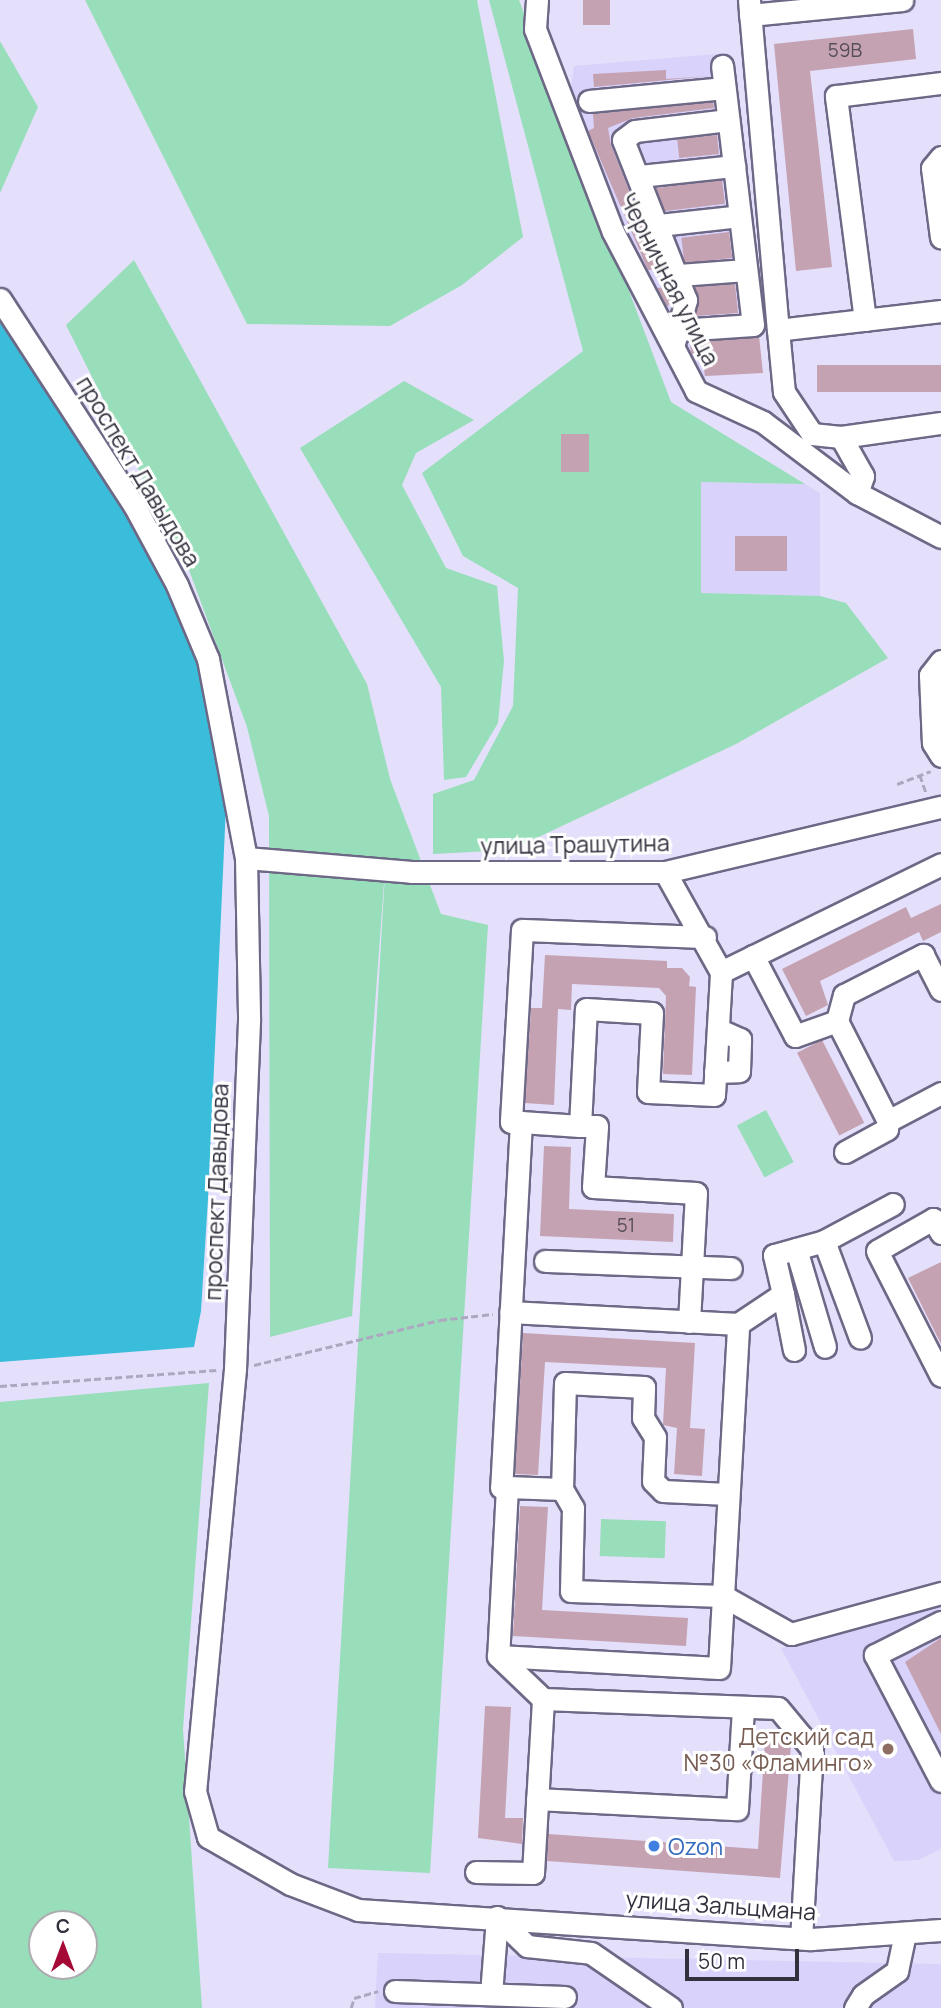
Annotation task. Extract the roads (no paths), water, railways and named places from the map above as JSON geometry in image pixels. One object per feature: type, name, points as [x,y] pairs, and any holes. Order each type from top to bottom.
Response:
[{"type":"street","name":"Черничная улица","points":[[537,0],[535,29],[608,219],[675,339],[696,391],[763,422],[856,493],[941,537]]},
{"type":"street","points":[[902,0],[749,8],[778,330],[784,392],[812,434],[841,437],[941,423]]},
{"type":"street","points":[[722,66],[753,325],[675,339],[686,300],[679,275],[623,140],[635,131],[728,120]]},
{"type":"street","points":[[865,320],[836,96],[941,83]]},
{"type":"street","points":[[589,101],[724,88]]},
{"type":"street","points":[[941,158],[933,168],[941,237]]},
{"type":"street","points":[[640,176],[734,166]]},
{"type":"street","points":[[659,225],[740,216]]},
{"type":"street","points":[[679,275],[746,270]]},
{"type":"street","name":"проспект Давыдова","points":[[0,299],[134,505],[177,584],[208,659],[246,858],[249,1021],[235,1369],[195,1791],[208,1836],[290,1884],[358,1910],[497,1917]]},
{"type":"street","points":[[778,330],[941,311]]},
{"type":"street","points":[[841,437],[863,476],[856,493]]},
{"type":"street","points":[[941,661],[930,675],[933,743],[941,756]]},
{"type":"street","name":"улица Трашутина","points":[[246,858],[411,872],[665,872],[941,807]]},
{"type":"street","points":[[721,972],[941,864]]},
{"type":"street","points":[[580,1126],[586,1009],[652,1013],[648,1092],[714,1095],[721,972],[705,937],[665,872]]},
{"type":"street","points":[[689,1322],[696,1193],[593,1187],[597,1126],[511,1122],[522,930],[705,937]]},
{"type":"street","points":[[845,1152],[887,1129],[888,1121],[837,1021],[844,995],[923,955],[941,990]]},
{"type":"street","points":[[753,956],[795,1036],[837,1021]]},
{"type":"street","points":[[888,1121],[941,1093]]},
{"type":"street","points":[[521,1122],[501,1487],[562,1489]]},
{"type":"street","points":[[794,1350],[774,1255],[824,1241],[893,1205]]},
{"type":"street","points":[[941,1233],[933,1219],[877,1251],[941,1376]]},
{"type":"street","points":[[824,1241],[860,1338]]},
{"type":"street","points":[[796,1249],[825,1347]]},
{"type":"street","points":[[545,1261],[731,1268]]},
{"type":"street","points":[[510,1312],[738,1324],[783,1294]]},
{"type":"street","points":[[498,1656],[719,1668],[738,1324]]},
{"type":"street","points":[[728,1494],[663,1491],[653,1481],[655,1437],[643,1418],[644,1387],[565,1383],[562,1489],[573,1508],[571,1591],[723,1597],[791,1634],[941,1593]]},
{"type":"street","points":[[507,1487],[498,1656],[543,1699],[778,1708],[811,1749],[801,1938]]},
{"type":"street","points":[[941,1622],[875,1655],[941,1781]]},
{"type":"street","points":[[476,1871],[533,1873],[543,1699]]},
{"type":"street","points":[[537,1799],[737,1809],[743,1707]]},
{"type":"street","points":[[491,1994],[497,1917]]},
{"type":"street","points":[[497,1917],[527,1946],[591,1953],[671,2008]]},
{"type":"street","name":"улица Зальцмана","points":[[497,1917],[801,1938],[941,1930]]},
{"type":"street","points":[[856,2008],[863,1995],[897,1970],[905,1933]]},
{"type":"street","points":[[395,1991],[565,1997]]},
{"type":"water","points":[[0,323],[41,380],[160,571],[198,663],[226,806],[208,1199],[201,1311],[194,1347],[0,1362]]},
{"type":"place","name":"Детский сад №30 «Фламинго»","points":[[888,1749]]},
{"type":"place","name":"Ozon","points":[[654,1846]]}]
